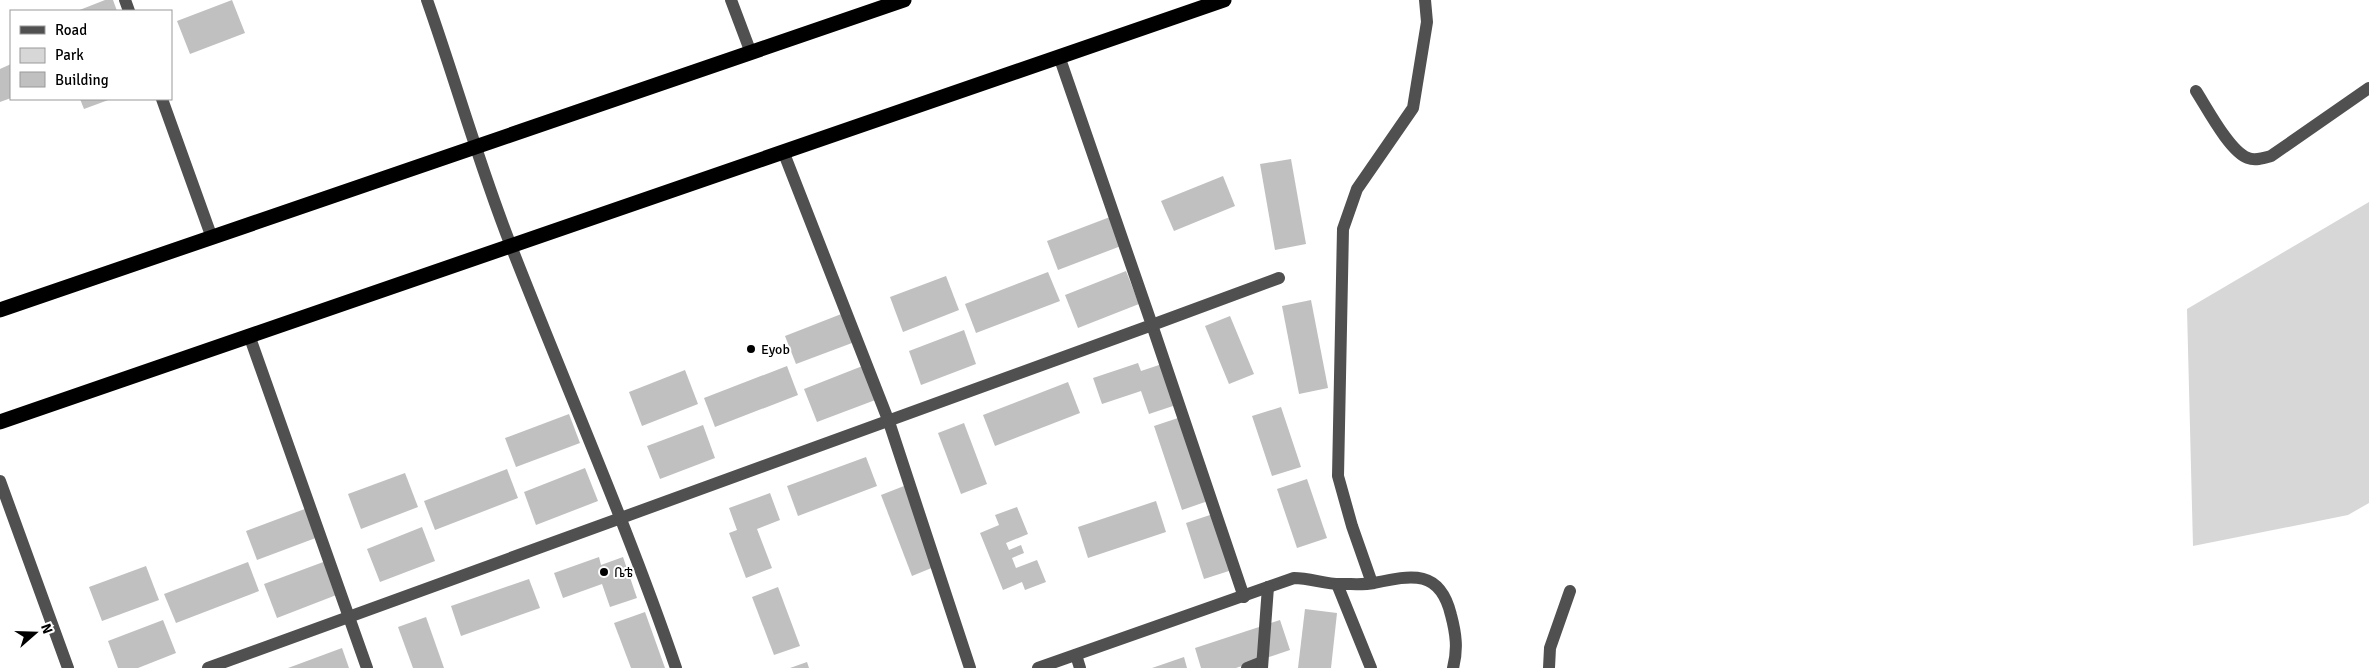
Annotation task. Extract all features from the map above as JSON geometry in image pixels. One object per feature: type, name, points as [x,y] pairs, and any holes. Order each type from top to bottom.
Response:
[{"type":"highway","points":[[0,310],[904,0]]},
{"type":"highway","points":[[0,422],[1224,0]]},
{"type":"street","points":[[427,0],[475,147],[510,245],[619,518],[676,668]]},
{"type":"street","points":[[731,0],[751,52]]},
{"type":"street","points":[[1372,583],[1352,526],[1338,476],[1343,229],[1357,189],[1413,108],[1427,22],[1425,0]]},
{"type":"street","points":[[1059,56],[1244,596]]},
{"type":"street","points":[[2196,91],[2230,144],[2248,158],[2263,159],[2271,156],[2369,88]]},
{"type":"street","points":[[162,100],[212,238]]},
{"type":"street","points":[[783,152],[889,422],[970,668]]},
{"type":"street","points":[[208,668],[347,616],[889,422],[1279,278]]},
{"type":"street","points":[[249,335],[367,668]]},
{"type":"street","points":[[0,480],[68,668]]},
{"type":"street","points":[[1038,668],[1294,578],[1307,578],[1337,584],[1372,583],[1410,576],[1426,579],[1440,588],[1448,603],[1456,637],[1457,652],[1453,668]]},
{"type":"street","points":[[1337,584],[1371,668]]},
{"type":"street","points":[[1247,668],[1262,665],[1268,588]]},
{"type":"street","points":[[1549,668],[1550,648],[1570,592]]},
{"type":"street","points":[[1076,655],[1080,668]]},
{"type":"green space","points":[[2369,202],[2369,503],[2348,515],[2193,546],[2187,309]]},
{"type":"building","points":[[105,0],[113,0],[117,10],[80,10]]},
{"type":"building","points":[[232,0],[245,33],[190,54],[177,21]]},
{"type":"building","points":[[10,64],[10,98],[0,102],[0,69]]},
{"type":"building","points":[[80,100],[108,100],[84,109]]},
{"type":"building","points":[[1291,159],[1306,244],[1275,250],[1260,164]]},
{"type":"building","points":[[1223,176],[1235,206],[1174,231],[1161,201]]},
{"type":"building","points":[[1110,217],[1121,246],[1058,270],[1047,241]]},
{"type":"building","points":[[1126,271],[1139,304],[1078,328],[1065,295]]},
{"type":"building","points":[[1048,272],[1060,301],[976,333],[965,304]]},
{"type":"building","points":[[946,276],[959,310],[903,332],[890,297]]},
{"type":"building","points":[[1311,300],[1328,388],[1299,394],[1282,306]]},
{"type":"building","points":[[849,311],[860,340],[796,364],[785,336]]},
{"type":"building","points":[[1230,316],[1254,374],[1229,384],[1205,326]]},
{"type":"building","points":[[964,330],[976,364],[921,385],[909,351]]},
{"type":"building","points":[[1138,363],[1141,371],[1162,364],[1176,405],[1149,414],[1141,391],[1102,404],[1093,378]]},
{"type":"building","points":[[865,365],[878,399],[817,422],[804,389]]},
{"type":"building","points":[[787,366],[798,395],[715,427],[704,398]]},
{"type":"building","points":[[685,370],[698,404],[642,426],[629,392]]},
{"type":"building","points":[[1068,382],[1080,413],[995,446],[983,415]]},
{"type":"building","points":[[1281,407],[1301,467],[1272,476],[1252,416]]},
{"type":"building","points":[[569,414],[580,443],[516,467],[505,438]]},
{"type":"building","points":[[1181,417],[1208,501],[1182,510],[1154,426]]},
{"type":"building","points":[[964,423],[987,484],[961,494],[938,433]]},
{"type":"building","points":[[703,425],[715,458],[660,479],[647,446]]},
{"type":"building","points":[[866,457],[877,486],[798,516],[787,486]]},
{"type":"building","points":[[585,468],[598,501],[536,525],[524,492]]},
{"type":"building","points":[[507,469],[518,498],[435,530],[424,501]]},
{"type":"building","points":[[405,473],[418,507],[361,529],[348,494]]},
{"type":"building","points":[[1307,479],[1327,538],[1297,548],[1277,489]]},
{"type":"building","points":[[904,486],[934,567],[912,576],[881,495]]},
{"type":"building","points":[[770,493],[780,520],[757,529],[772,568],[746,578],[729,533],[737,530],[729,508]]},
{"type":"building","points":[[1156,501],[1166,532],[1088,558],[1078,527]]},
{"type":"building","points":[[310,507],[321,536],[257,560],[246,531]]},
{"type":"building","points":[[1017,507],[1028,534],[1006,543],[1009,550],[1021,545],[1024,553],[1012,558],[1016,568],[1037,560],[1046,582],[1025,590],[1022,582],[1003,590],[980,533],[999,525],[995,515]]},
{"type":"building","points":[[1213,514],[1232,570],[1204,579],[1186,523]]},
{"type":"building","points":[[422,527],[435,561],[380,582],[367,549]]},
{"type":"building","points":[[599,557],[601,565],[623,557],[637,598],[610,607],[602,584],[563,598],[554,573]]},
{"type":"building","points":[[326,561],[339,594],[277,618],[264,584]]},
{"type":"building","points":[[248,562],[259,591],[176,623],[164,594]]},
{"type":"building","points":[[146,566],[159,600],[102,621],[89,587]]},
{"type":"building","points":[[529,579],[540,608],[461,636],[451,606]]},
{"type":"building","points":[[778,587],[800,646],[774,655],[752,597]]},
{"type":"building","points":[[1305,609],[1337,613],[1331,668],[1298,668]]},
{"type":"building","points":[[645,612],[665,668],[631,668],[614,623]]},
{"type":"building","points":[[426,617],[444,668],[413,668],[398,627]]},
{"type":"building","points":[[163,620],[176,653],[138,668],[118,668],[108,641]]},
{"type":"building","points":[[1280,620],[1290,650],[1236,668],[1201,668],[1195,648]]},
{"type":"building","points":[[342,648],[349,668],[288,668]]},
{"type":"building","points":[[1184,657],[1187,668],[1152,668]]},
{"type":"building","points":[[807,662],[809,668],[790,668]]},
{"type":"place","name":"Eyob","points":[[751,349]]},
{"type":"place","name":"ቤቴ","points":[[604,572]]}]
